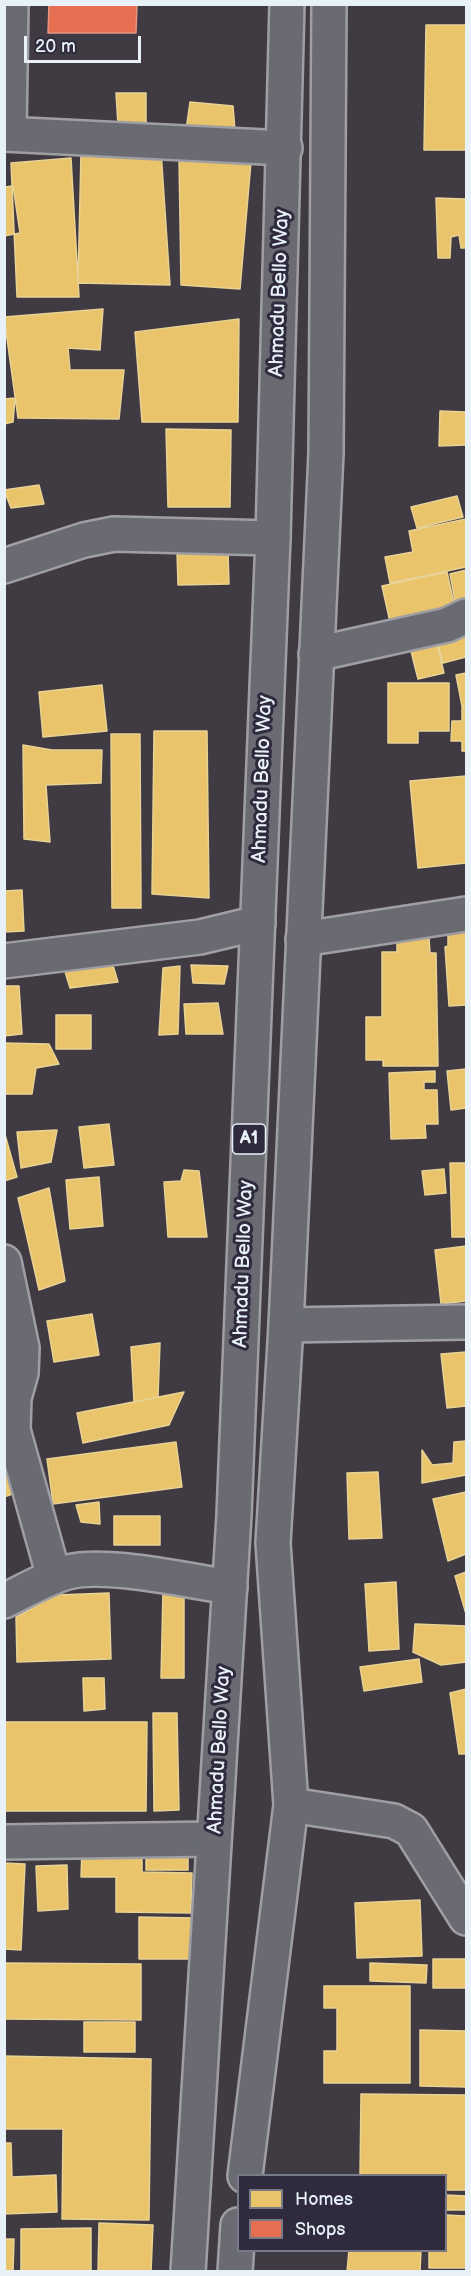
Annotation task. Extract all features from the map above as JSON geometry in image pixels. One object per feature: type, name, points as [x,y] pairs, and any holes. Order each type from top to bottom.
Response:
[{"type":"main road","points":[[11,4],[7,134],[285,148]]},
{"type":"main road","name":"Ahmadu Bello Way","points":[[188,2271],[230,1587],[273,538],[287,4]]},
{"type":"main road","name":"A1","points":[[245,2174],[291,1805],[273,1543],[286,1325],[326,453],[329,4]]},
{"type":"main road","points":[[4,566],[84,540],[114,534],[273,538]]},
{"type":"main road","points":[[316,654],[447,625],[466,616]]},
{"type":"main road","points":[[303,939],[466,914]]},
{"type":"main road","points":[[4,961],[200,937],[258,923]]},
{"type":"main road","points":[[4,1262],[22,1348],[21,1373],[14,1398],[13,1430],[54,1577]]},
{"type":"main road","points":[[286,1325],[466,1322]]},
{"type":"main road","points":[[4,1601],[54,1577],[69,1572],[97,1569],[230,1587]]},
{"type":"main road","points":[[291,1805],[394,1821],[411,1830],[466,1918]]},
{"type":"main road","points":[[4,1842],[214,1839]]},
{"type":"main road","points":[[235,2271],[237,2240]]},
{"type":"building: Homes","points":[[426,25],[466,25],[466,150],[424,150]]},
{"type":"building: Homes","points":[[116,93],[146,93],[146,127],[118,125]]},
{"type":"building: Homes","points":[[190,102],[233,106],[235,131],[186,130]]},
{"type":"building: Homes","points":[[161,151],[170,285],[78,283],[81,153]]},
{"type":"building: Homes","points":[[71,158],[79,297],[17,297],[11,163]]},
{"type":"building: Homes","points":[[179,158],[251,162],[240,289],[181,285]]},
{"type":"building: Homes","points":[[13,186],[20,233],[4,236],[4,187]]},
{"type":"building: Homes","points":[[436,198],[466,199],[466,248],[461,248],[459,235],[451,237],[450,258],[438,258]]},
{"type":"building: Homes","points":[[103,309],[100,350],[68,348],[70,370],[124,370],[119,419],[18,418],[4,317]]},
{"type":"building: Homes","points":[[239,319],[238,422],[142,422],[135,332]]},
{"type":"building: Homes","points":[[15,398],[13,422],[4,424],[4,399]]},
{"type":"building: Homes","points":[[440,411],[466,412],[466,445],[439,446]]},
{"type":"building: Homes","points":[[166,429],[231,430],[230,507],[168,507]]},
{"type":"building: Homes","points":[[39,485],[44,504],[11,508],[4,490]]},
{"type":"building: Homes","points":[[457,496],[463,517],[417,528],[411,507]]},
{"type":"building: Homes","points":[[466,519],[466,567],[390,583],[385,557],[413,552],[409,531]]},
{"type":"building: Homes","points":[[177,552],[228,552],[229,584],[178,585]]},
{"type":"building: Homes","points":[[466,570],[466,611],[458,616],[450,574]]},
{"type":"building: Homes","points":[[447,572],[457,617],[392,631],[382,586]]},
{"type":"building: Homes","points":[[466,624],[466,657],[443,663],[434,631]]},
{"type":"building: Homes","points":[[434,632],[444,673],[418,679],[408,639]]},
{"type":"building: Homes","points":[[466,673],[466,705],[462,706],[456,675]]},
{"type":"building: Homes","points":[[388,683],[449,683],[449,731],[418,731],[418,743],[388,743]]},
{"type":"building: Homes","points":[[102,685],[107,731],[43,737],[39,692]]},
{"type":"building: Homes","points":[[462,707],[466,707],[466,751],[462,751],[462,741],[451,741],[452,721],[462,721]]},
{"type":"building: Homes","points":[[154,731],[207,731],[209,898],[152,894]]},
{"type":"building: Homes","points":[[111,734],[140,734],[141,908],[112,908]]},
{"type":"building: Homes","points":[[23,745],[52,750],[102,750],[101,783],[46,785],[50,842],[24,839]]},
{"type":"building: Homes","points":[[466,776],[466,863],[418,868],[410,781]]},
{"type":"building: Homes","points":[[22,890],[24,931],[4,932],[4,891]]},
{"type":"building: Homes","points":[[466,931],[466,1005],[449,1006],[445,947],[448,946],[448,933]]},
{"type":"building: Homes","points":[[429,938],[430,953],[436,953],[438,1066],[383,1066],[383,1060],[366,1060],[366,1017],[382,1017],[382,952],[397,952],[397,939]]},
{"type":"building: Homes","points":[[108,949],[118,982],[70,988],[60,955]]},
{"type":"building: Homes","points":[[191,965],[228,966],[224,984],[193,983]]},
{"type":"building: Homes","points":[[180,966],[178,1034],[159,1035],[163,968]]},
{"type":"building: Homes","points":[[4,986],[19,986],[22,1034],[4,1036]]},
{"type":"building: Homes","points":[[218,1003],[223,1034],[186,1034],[184,1004]]},
{"type":"building: Homes","points":[[56,1015],[91,1015],[91,1049],[56,1049]]},
{"type":"building: Homes","points":[[4,1043],[49,1044],[59,1064],[36,1068],[32,1094],[4,1094]]},
{"type":"building: Homes","points":[[466,1069],[466,1108],[451,1110],[447,1071]]},
{"type":"building: Homes","points":[[435,1071],[435,1082],[424,1082],[424,1090],[437,1090],[438,1124],[425,1124],[426,1138],[391,1139],[389,1073]]},
{"type":"building: Homes","points":[[109,1124],[114,1165],[84,1168],[79,1127]]},
{"type":"building: Homes","points":[[57,1130],[51,1162],[21,1168],[17,1132]]},
{"type":"building: Homes","points":[[4,1131],[17,1177],[4,1181]]},
{"type":"building: Homes","points":[[450,1163],[466,1163],[466,1237],[452,1237]]},
{"type":"building: Homes","points":[[444,1169],[446,1193],[425,1195],[422,1171]]},
{"type":"building: Homes","points":[[184,1170],[199,1171],[207,1237],[168,1237],[164,1182],[181,1181]]},
{"type":"building: Homes","points":[[99,1177],[103,1226],[70,1229],[66,1180]]},
{"type":"building: Homes","points":[[49,1188],[65,1281],[39,1290],[18,1198]]},
{"type":"building: Homes","points":[[466,1246],[466,1301],[441,1304],[435,1250]]},
{"type":"building: Homes","points":[[92,1314],[99,1355],[54,1362],[47,1321]]},
{"type":"building: Homes","points":[[160,1343],[158,1397],[134,1402],[131,1347]]},
{"type":"building: Homes","points":[[466,1352],[466,1406],[447,1408],[441,1354]]},
{"type":"building: Homes","points":[[184,1392],[169,1425],[83,1443],[77,1413]]},
{"type":"building: Homes","points":[[466,1441],[466,1475],[422,1483],[422,1450],[432,1465],[453,1463],[454,1442]]},
{"type":"building: Homes","points":[[176,1442],[182,1487],[53,1504],[47,1459]]},
{"type":"building: Homes","points":[[13,1467],[21,1491],[4,1497],[4,1469]]},
{"type":"building: Homes","points":[[378,1472],[382,1538],[349,1539],[347,1473]]},
{"type":"building: Homes","points":[[466,1492],[466,1554],[448,1561],[433,1499]]},
{"type":"building: Homes","points":[[99,1502],[100,1524],[81,1522],[76,1505]]},
{"type":"building: Homes","points":[[114,1516],[160,1516],[160,1545],[114,1545]]},
{"type":"building: Homes","points":[[466,1572],[466,1614],[455,1576]]},
{"type":"building: Homes","points":[[396,1582],[399,1649],[369,1651],[365,1584]]},
{"type":"building: Homes","points":[[163,1591],[184,1591],[184,1678],[161,1678]]},
{"type":"building: Homes","points":[[109,1593],[111,1659],[17,1662],[16,1617],[56,1595]]},
{"type":"building: Homes","points":[[415,1624],[466,1626],[466,1662],[441,1665],[413,1652]]},
{"type":"building: Homes","points":[[419,1659],[422,1682],[364,1691],[360,1667]]},
{"type":"building: Homes","points":[[83,1678],[104,1678],[105,1709],[84,1711]]},
{"type":"building: Homes","points":[[466,1689],[466,1754],[459,1754],[450,1693]]},
{"type":"building: Homes","points":[[153,1713],[177,1713],[179,1810],[154,1811]]},
{"type":"building: Homes","points":[[4,1722],[147,1722],[146,1811],[4,1811]]},
{"type":"building: Homes","points":[[82,1850],[142,1851],[142,1872],[192,1873],[191,1913],[116,1912],[116,1877],[81,1877]]},
{"type":"building: Homes","points":[[146,1851],[188,1851],[188,1870],[146,1870]]},
{"type":"building: Homes","points":[[4,1863],[25,1864],[21,1950],[4,1949]]},
{"type":"building: Homes","points":[[67,1865],[68,1909],[38,1911],[36,1866]]},
{"type":"building: Homes","points":[[420,1900],[422,1956],[357,1958],[355,1903]]},
{"type":"building: Homes","points":[[139,1917],[195,1918],[195,1959],[139,1959]]},
{"type":"building: Homes","points":[[433,1959],[466,1959],[466,1988],[433,1988]]},
{"type":"building: Homes","points":[[4,1963],[141,1964],[141,2020],[4,2019]]},
{"type":"building: Homes","points":[[370,1963],[427,1965],[426,1983],[370,1981]]},
{"type":"building: Homes","points":[[324,1986],[410,1986],[410,2083],[324,2083],[324,2051],[337,2051],[337,2008],[324,2008]]},
{"type":"building: Homes","points":[[84,2022],[135,2022],[135,2052],[84,2052]]},
{"type":"building: Homes","points":[[420,2030],[466,2031],[466,2087],[420,2086]]},
{"type":"building: Homes","points":[[4,2056],[151,2059],[149,2220],[62,2219],[63,2129],[4,2129]]},
{"type":"building: Homes","points":[[361,2094],[466,2095],[466,2190],[447,2190],[447,2174],[360,2174]]},
{"type":"building: Homes","points":[[4,2143],[11,2143],[12,2177],[56,2175],[57,2212],[4,2214]]},
{"type":"building: Homes","points":[[447,2195],[466,2196],[466,2210],[447,2210]]},
{"type":"building: Homes","points":[[447,2215],[466,2216],[466,2268],[429,2268],[429,2252],[447,2252]]},
{"type":"building: Homes","points":[[99,2223],[153,2225],[151,2272],[98,2272]]},
{"type":"building: Homes","points":[[91,2228],[91,2272],[21,2272],[21,2229]]},
{"type":"building: Homes","points":[[4,2239],[14,2239],[13,2272],[4,2272]]},
{"type":"building: Homes","points":[[349,2252],[421,2252],[420,2272],[347,2272]]},
{"type":"building: Shops","points":[[49,4],[137,4],[136,33],[48,33]]}]
